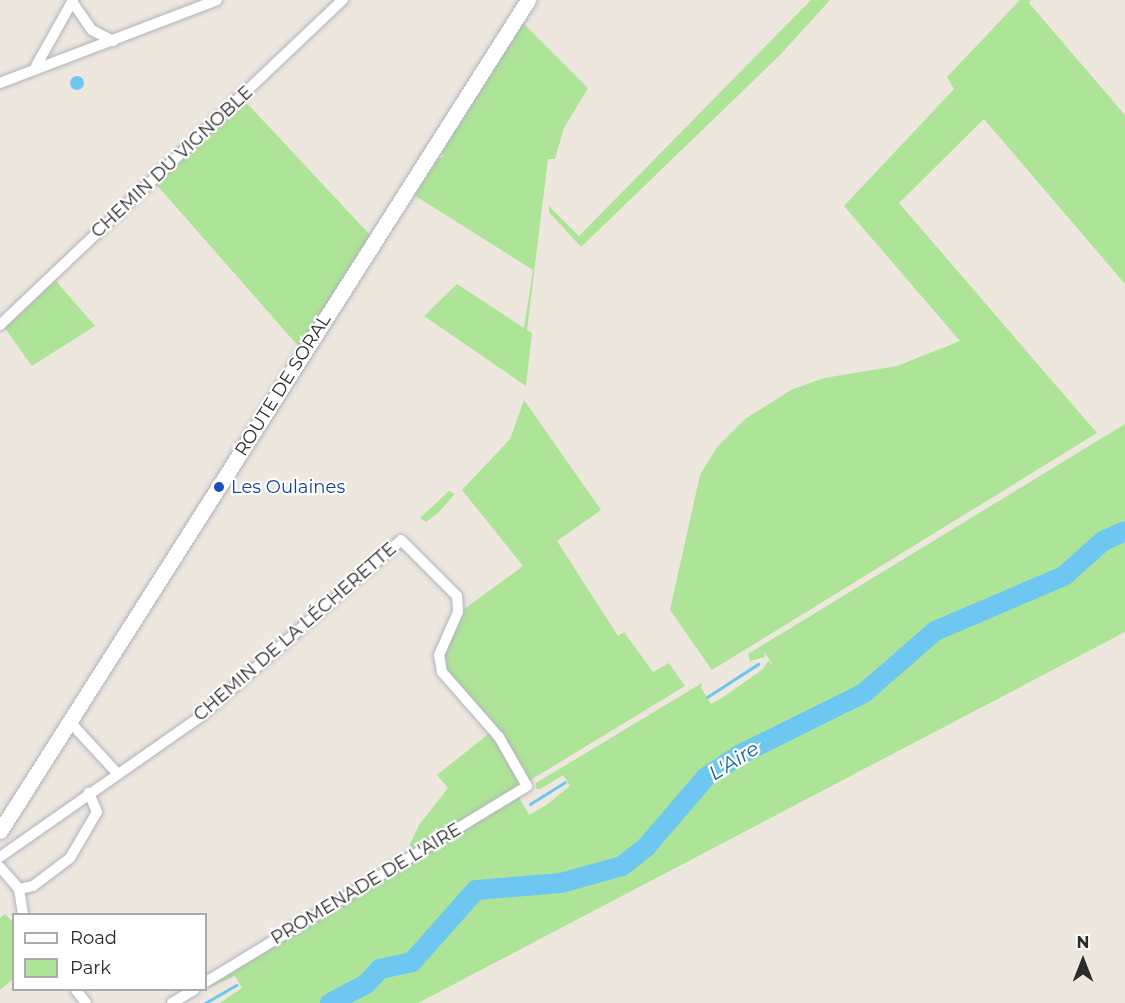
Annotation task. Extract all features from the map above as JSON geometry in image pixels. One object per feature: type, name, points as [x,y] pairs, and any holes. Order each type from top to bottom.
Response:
[{"type":"street","points":[[0,82],[36,66],[113,40],[217,0]]},
{"type":"street","name":"CHEMIN DU VIGNOBLE","points":[[0,325],[344,0]]},
{"type":"street","name":"ROUTE DE SORAL","points":[[0,831],[528,0]]},
{"type":"street","points":[[73,2],[84,22],[113,40]]},
{"type":"street","points":[[36,66],[73,2]]},
{"type":"street","name":"CHEMIN DE LA LÉCHERETTE","points":[[0,857],[201,716],[401,540],[457,596],[458,612],[439,655],[442,672],[499,737],[526,786]]},
{"type":"street","points":[[69,721],[117,773]]},
{"type":"street","name":"PROMENADE DE L'AIRE","points":[[207,981],[526,786]]},
{"type":"street","points":[[19,890],[33,886],[70,858],[97,812],[89,793]]},
{"type":"street","points":[[0,867],[19,890],[23,913]]},
{"type":"street","points":[[77,991],[86,1003]]},
{"type":"street","points":[[172,1003],[192,991]]},
{"type":"green space","points":[[811,0],[830,0],[781,54],[581,247],[549,212],[549,206],[579,236]]},
{"type":"green space","points":[[1020,0],[1031,0],[1029,3],[1125,115],[1125,284],[984,119],[899,203],[1097,433],[712,670],[670,610],[700,475],[717,447],[745,419],[791,390],[824,378],[897,366],[960,341],[844,206],[954,89],[947,77]]},
{"type":"green space","points":[[523,23],[588,88],[564,128],[555,159],[548,159],[527,330],[532,333],[526,386],[424,316],[457,284],[524,328],[533,270],[414,195],[437,158],[443,157],[442,151]]},
{"type":"green space","points":[[243,99],[371,236],[299,347],[155,183]]},
{"type":"green space","points":[[55,280],[95,326],[32,366],[4,327]]},
{"type":"green space","points":[[524,400],[601,510],[557,541],[618,636],[624,632],[653,672],[669,663],[685,686],[404,857],[419,825],[448,788],[437,775],[496,728],[447,672],[444,652],[463,610],[523,566],[462,490],[510,439]]},
{"type":"green space","points":[[1125,424],[1125,632],[418,1003],[220,1003],[242,988],[235,976],[207,986],[521,793],[520,799],[529,815],[545,806],[570,786],[563,775],[540,789],[536,789],[536,783],[702,683],[701,688],[711,704],[763,669],[768,661],[773,665],[764,651],[765,657],[750,661],[748,654]]},
{"type":"green space","points":[[449,491],[455,494],[439,512],[426,522],[420,518]]},
{"type":"green space","points":[[5,914],[12,921],[12,980],[0,990],[0,918]]},
{"type":"water","points":[[77,76],[82,78],[84,83],[82,88],[77,90],[72,88],[70,83],[72,78]]},
{"type":"waterway","name":"L'Aire","points":[[330,1003],[366,984],[380,969],[412,962],[476,890],[561,883],[622,866],[646,847],[706,777],[741,754],[864,693],[935,631],[1064,576],[1103,541],[1125,531]]},
{"type":"waterway","points":[[707,697],[758,664]]},
{"type":"waterway","points":[[530,804],[565,782]]},
{"type":"waterway","points":[[205,1003],[236,985]]},
{"type":"place","name":"Les Oulaines","points":[[219,487]]}]
